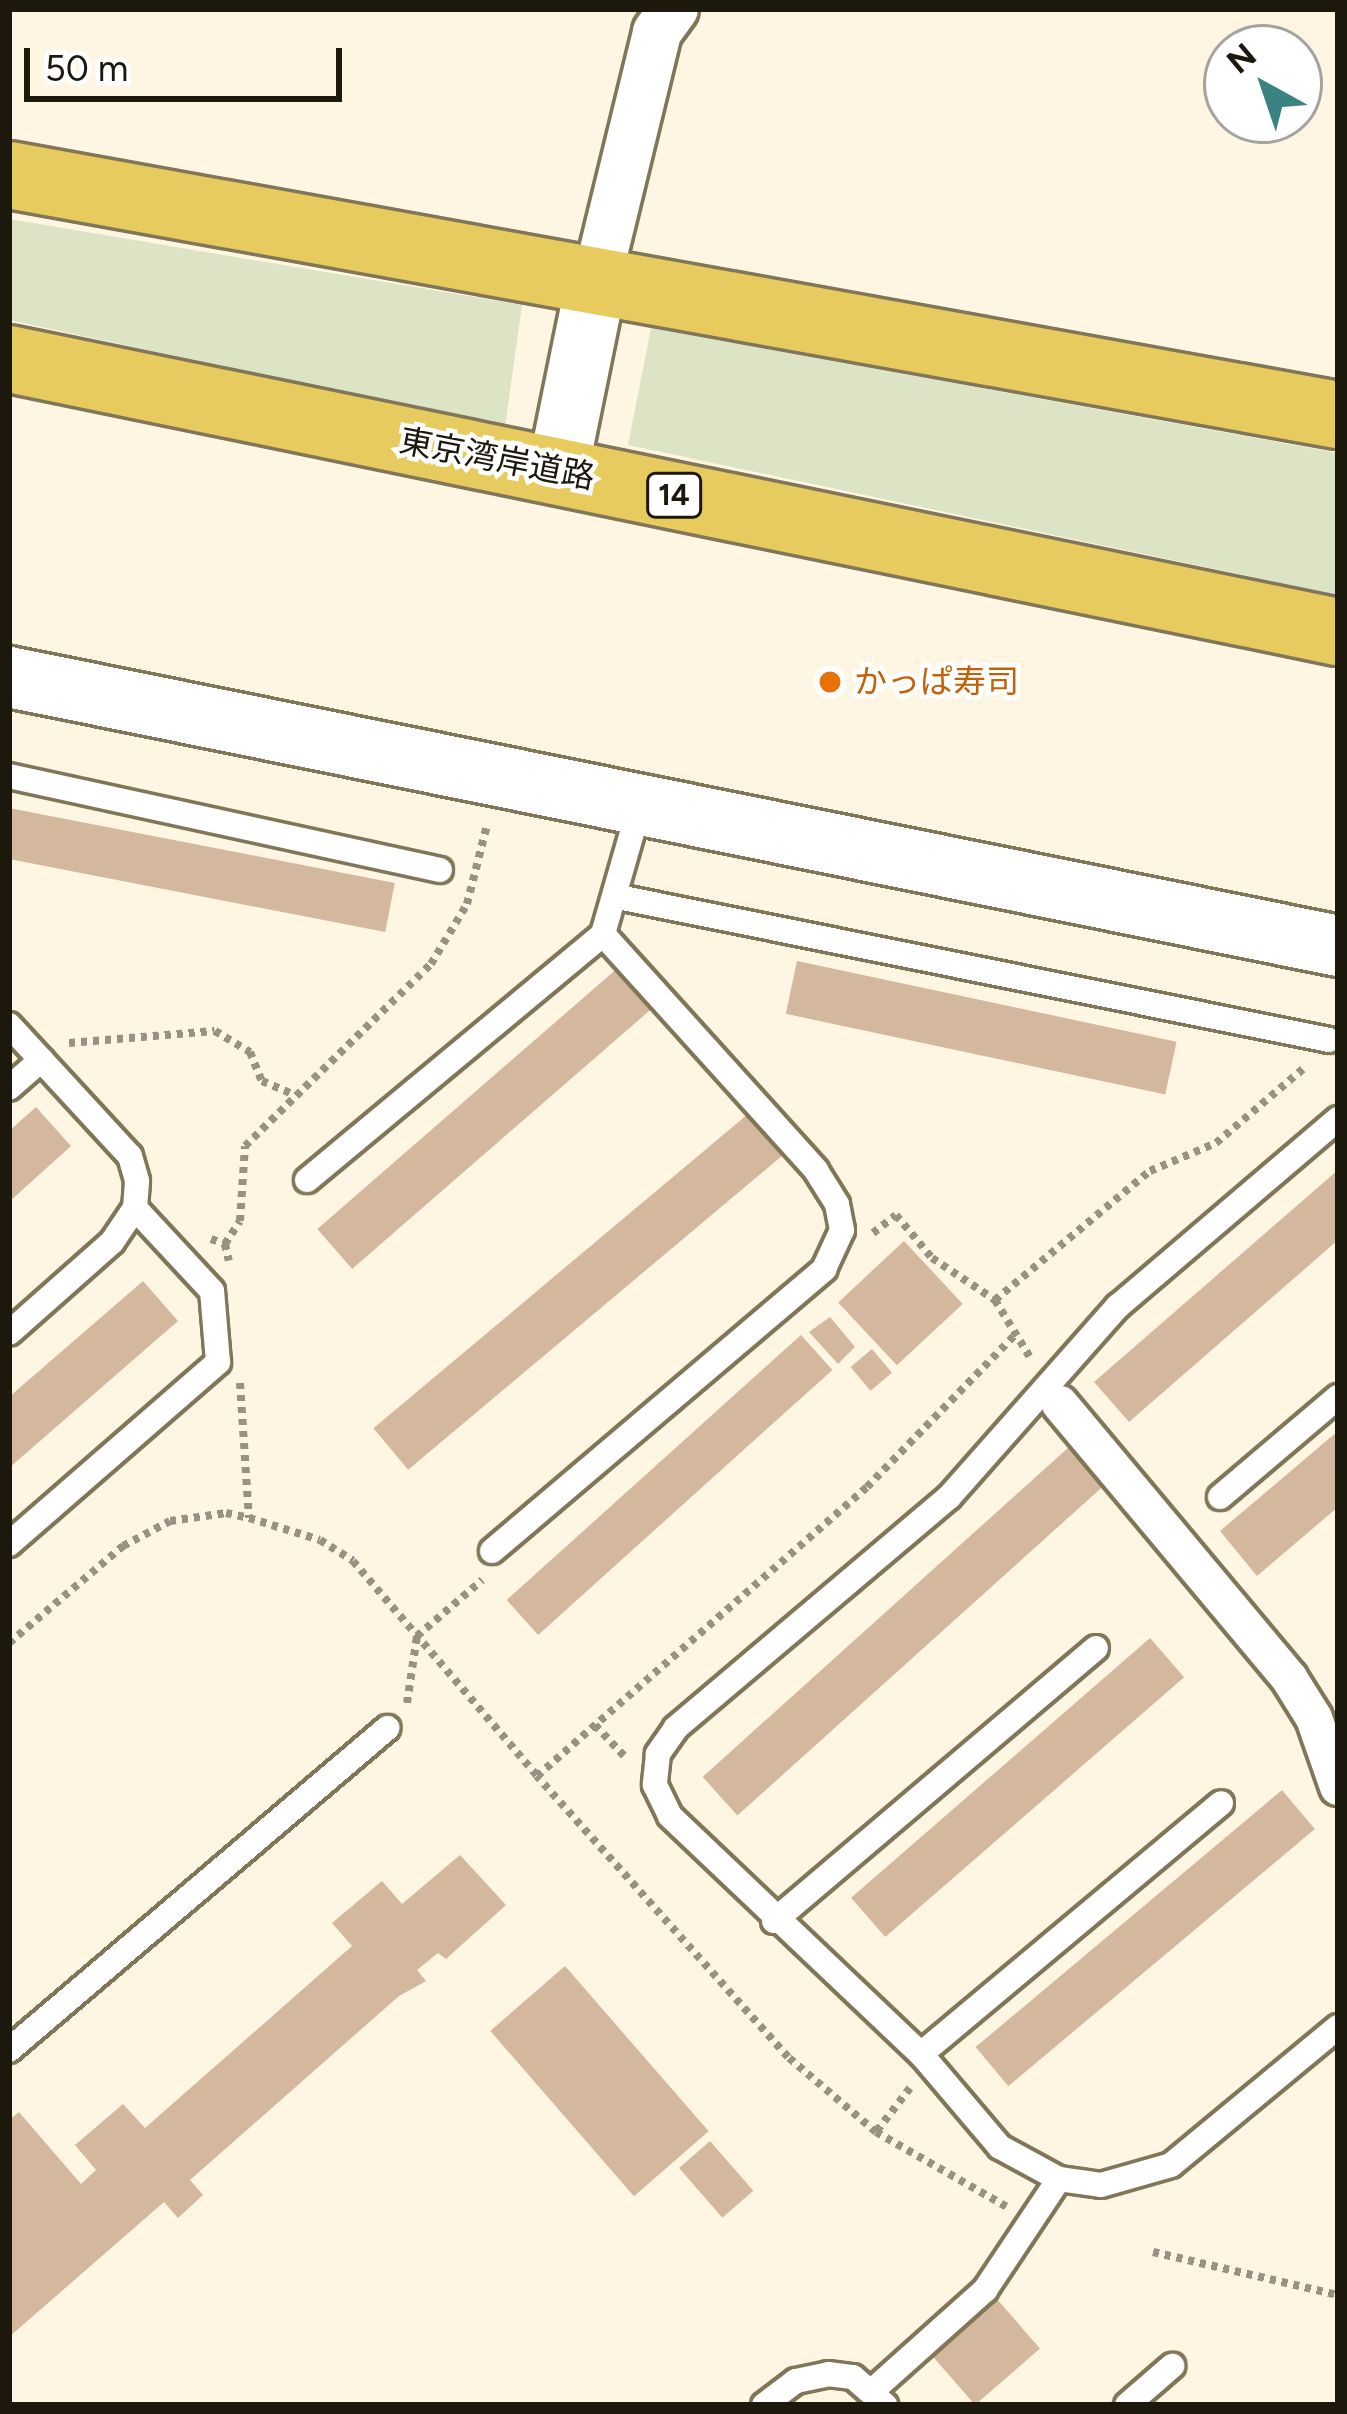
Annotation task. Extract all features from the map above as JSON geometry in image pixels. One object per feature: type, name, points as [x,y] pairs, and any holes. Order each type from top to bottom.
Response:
[{"type":"highway","points":[[9,176],[1338,415]]},
{"type":"highway","name":"東京湾岸道路","points":[[9,359],[1338,632]]},
{"type":"street","points":[[558,470],[596,283],[657,32],[674,9]]},
{"type":"street","points":[[9,677],[641,801],[1338,946]]},
{"type":"street","points":[[1060,1404],[1288,1678],[1313,1718],[1338,1787]]},
{"type":"lane","points":[[9,776],[440,870]]},
{"type":"lane","points":[[307,1180],[603,934],[618,897],[641,801]]},
{"type":"lane","points":[[618,897],[1329,1040]]},
{"type":"lane","points":[[492,1551],[824,1269],[842,1230],[837,1204],[816,1170],[603,934]]},
{"type":"lane","points":[[9,1025],[130,1156],[135,1208],[212,1292],[218,1362],[9,1544]]},
{"type":"lane","points":[[9,1088],[41,1060]]},
{"type":"lane","points":[[1338,1119],[1118,1306],[949,1497],[676,1728],[658,1754],[656,1785],[670,1816],[774,1921],[921,2054],[1000,2147],[1059,2179],[1101,2185],[1171,2165],[1338,2027]]},
{"type":"lane","points":[[9,1333],[112,1241],[135,1208]]},
{"type":"lane","points":[[1220,1497],[1338,1397]]},
{"type":"lane","points":[[774,1921],[1096,1648]]},
{"type":"lane","points":[[9,2050],[388,1729]]},
{"type":"lane","points":[[921,2054],[1221,1803]]},
{"type":"lane","points":[[764,2405],[796,2381],[828,2374],[878,2398],[985,2290],[1059,2179]]},
{"type":"lane","points":[[1127,2405],[1172,2366]]},
{"type":"path","points":[[230,1265],[225,1244],[240,1221],[245,1146],[455,931],[483,853],[490,805]]},
{"type":"path","points":[[41,1060],[80,1040],[215,1031],[250,1052],[262,1081],[295,1095]]},
{"type":"path","points":[[995,1300],[1150,1171],[1216,1143],[1311,1062]]},
{"type":"path","points":[[842,1230],[872,1234],[896,1215],[932,1258],[995,1300],[1037,1368]]},
{"type":"path","points":[[192,1233],[225,1244]]},
{"type":"path","points":[[537,1776],[867,1487],[1015,1335]]},
{"type":"path","points":[[241,1362],[238,1435],[249,1518]]},
{"type":"path","points":[[9,1642],[123,1546],[170,1521],[226,1513],[320,1540],[353,1561],[788,2057],[876,2132],[1019,2214]]},
{"type":"path","points":[[388,1729],[404,1721],[417,1636],[503,1562],[492,1551]]},
{"type":"path","points":[[595,1725],[640,1766]]},
{"type":"path","points":[[876,2132],[917,2081]]},
{"type":"path","points":[[1154,2252],[1338,2295]]},
{"type":"green space","points":[[9,219],[522,305],[505,427],[9,320]]},
{"type":"green space","points":[[651,328],[1338,453],[1338,595],[628,445]]},
{"type":"building","points":[[9,808],[395,883],[385,932],[9,859]]},
{"type":"building","points":[[797,961],[1177,1042],[1165,1094],[786,1014]]},
{"type":"building","points":[[620,966],[655,1006],[352,1269],[317,1229]]},
{"type":"building","points":[[36,1107],[71,1146],[9,1202],[9,1131]]},
{"type":"building","points":[[748,1114],[783,1155],[408,1470],[373,1428]]},
{"type":"building","points":[[1338,1170],[1338,1240],[1129,1422],[1094,1382]]},
{"type":"building","points":[[904,1241],[963,1304],[897,1365],[838,1302]]},
{"type":"building","points":[[143,1281],[178,1321],[9,1468],[9,1397]]},
{"type":"building","points":[[830,1317],[855,1347],[838,1364],[809,1332]]},
{"type":"building","points":[[801,1335],[832,1370],[538,1635],[507,1600]]},
{"type":"building","points":[[872,1349],[892,1373],[870,1391],[851,1367]]},
{"type":"building","points":[[1338,1431],[1338,1507],[1257,1576],[1220,1531]]},
{"type":"building","points":[[1069,1447],[1104,1486],[737,1816],[703,1777]]},
{"type":"building","points":[[1150,1638],[1184,1677],[885,1937],[851,1898]]},
{"type":"building","points":[[1282,1790],[1315,1829],[1008,2086],[976,2047]]},
{"type":"building","points":[[460,1855],[506,1905],[446,1959],[438,1953],[417,1970],[426,1981],[399,1996],[190,2180],[203,2195],[178,2218],[164,2202],[9,2337],[9,2120],[19,2112],[81,2184],[96,2170],[75,2145],[123,2104],[145,2128],[352,1946],[332,1923],[382,1881],[402,1904]]},
{"type":"building","points":[[565,1966],[709,2131],[634,2196],[490,2031]]},
{"type":"building","points":[[710,2141],[753,2191],[722,2218],[679,2168]]},
{"type":"building","points":[[996,2298],[1040,2349],[975,2405],[931,2354]]},
{"type":"place","name":"かっぱ寿司","points":[[830,682]]}]
